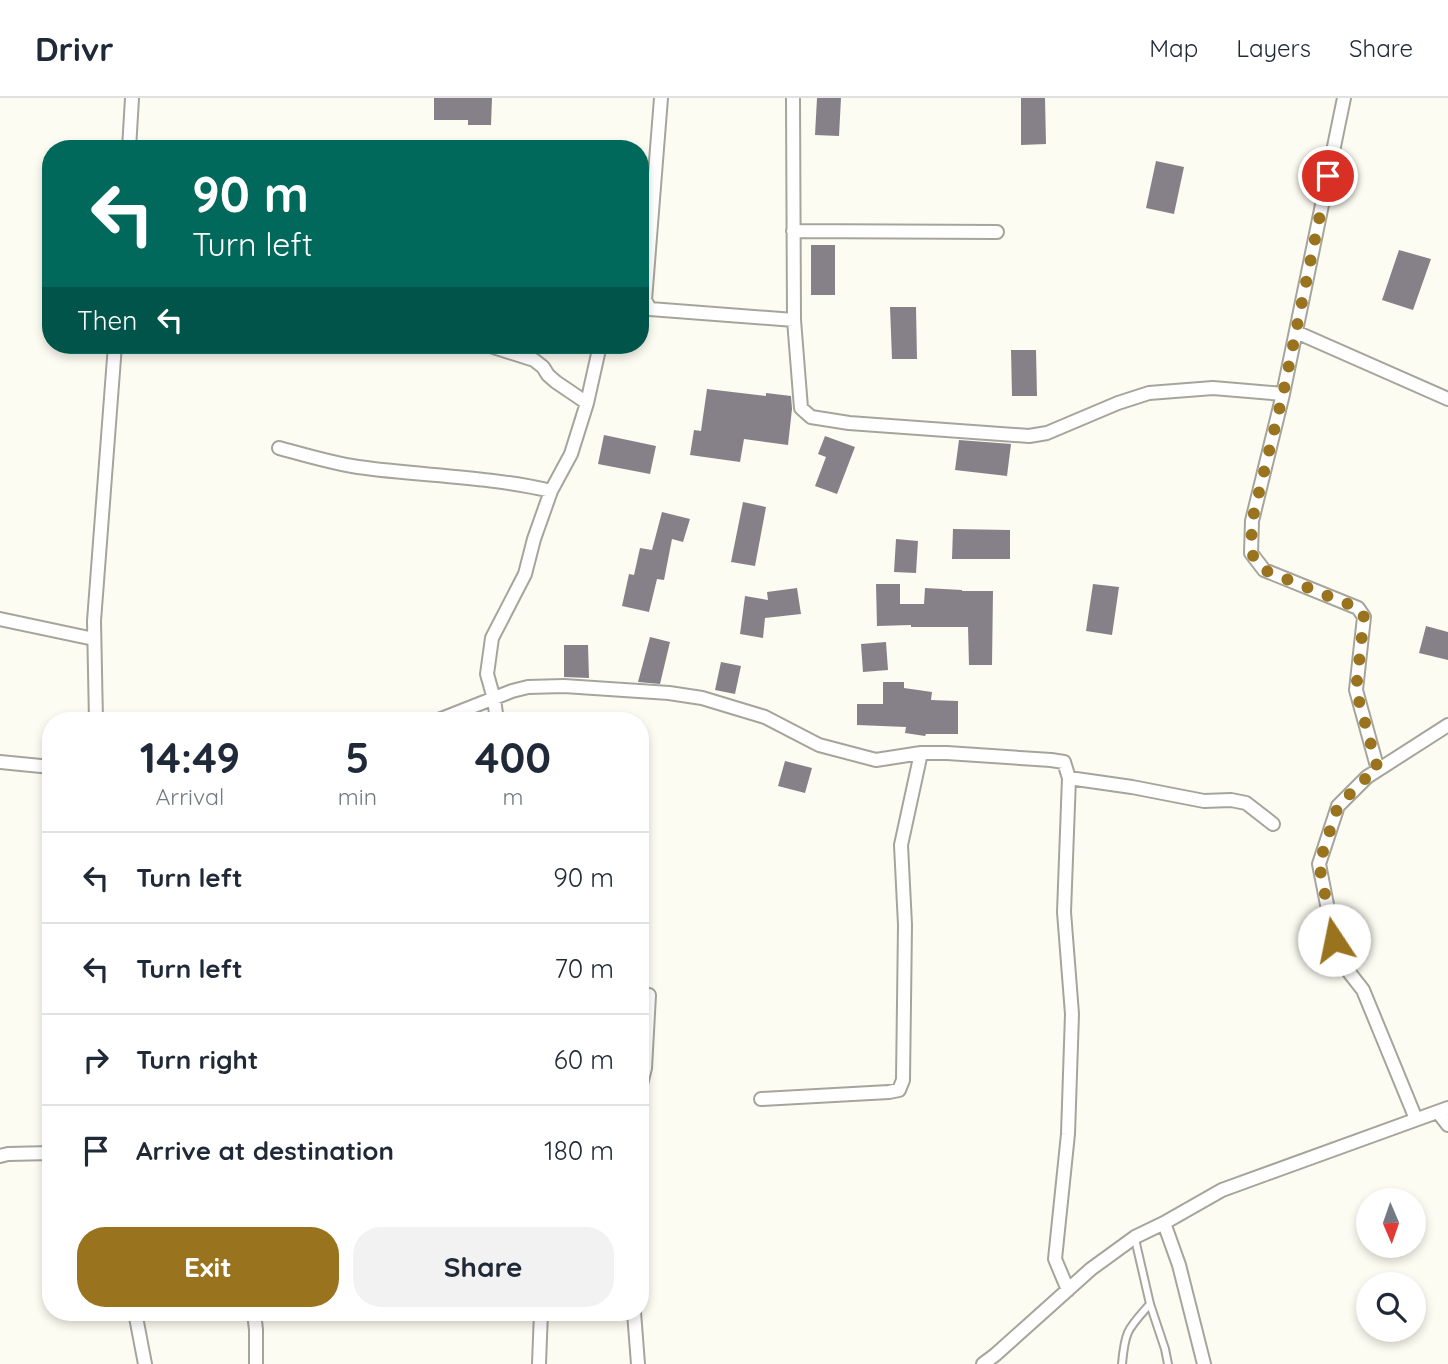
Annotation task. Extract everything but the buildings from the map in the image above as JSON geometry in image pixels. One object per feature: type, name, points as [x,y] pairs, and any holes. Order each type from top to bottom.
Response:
[{"type":"street","points":[[129,140],[132,98]]},
{"type":"street","points":[[649,187],[662,98]]},
{"type":"street","points":[[793,98],[794,320],[802,408],[811,417],[849,424],[1029,436],[1047,433],[1149,393],[1213,388],[1283,394]]},
{"type":"street","points":[[1344,98],[1283,394],[1252,521],[1251,553],[1264,570],[1358,608],[1362,612],[1364,617],[1356,690],[1378,770]]},
{"type":"street","points":[[793,231],[997,232]]},
{"type":"street","points":[[649,309],[794,320]]},
{"type":"street","points":[[1296,332],[1448,399]]},
{"type":"street","points":[[96,712],[94,639],[114,354]]},
{"type":"street","points":[[515,354],[534,360],[556,382],[587,403]]},
{"type":"street","points":[[496,712],[487,674],[492,638],[525,574],[551,491],[571,454],[587,403],[598,354]]},
{"type":"street","points":[[279,448],[354,466],[461,476],[524,484],[551,491]]},
{"type":"street","points":[[0,619],[94,639]]},
{"type":"street","points":[[460,712],[528,687],[669,694],[702,698],[747,711],[765,717],[818,745],[876,760],[947,752],[1064,762],[1069,778],[1064,912],[1072,1014],[1068,1134],[1055,1259],[1068,1290]]},
{"type":"street","points":[[1416,1119],[1363,990],[1345,967],[1334,940],[1319,864],[1338,806],[1367,777],[1448,724]]},
{"type":"street","points":[[761,1099],[889,1093],[899,1090],[903,1080],[905,925],[901,845],[921,753]]},
{"type":"street","points":[[0,762],[42,766]]},
{"type":"street","points":[[1069,778],[1204,801],[1231,800],[1246,803],[1273,824]]},
{"type":"street","points":[[983,1364],[1091,1269],[1135,1237],[1222,1190],[1443,1110],[1448,1125]]},
{"type":"street","points":[[0,1156],[42,1153]]},
{"type":"street","points":[[1164,1223],[1179,1265],[1204,1364]]},
{"type":"street","points":[[137,1321],[145,1364]]},
{"type":"street","points":[[256,1321],[256,1364]]},
{"type":"street","points":[[539,1364],[541,1321]]},
{"type":"street","points":[[636,1321],[638,1364]]},
{"type":"lane","points":[[1135,1237],[1150,1304],[1168,1364]]},
{"type":"lane","points":[[1122,1364],[1124,1340],[1129,1327],[1150,1304]]},
{"type":"route","points":[[1328,176],[1283,394],[1252,521],[1251,553],[1264,570],[1358,608],[1364,617],[1356,690],[1378,770],[1367,777],[1338,806],[1319,864],[1334,940]]}]
